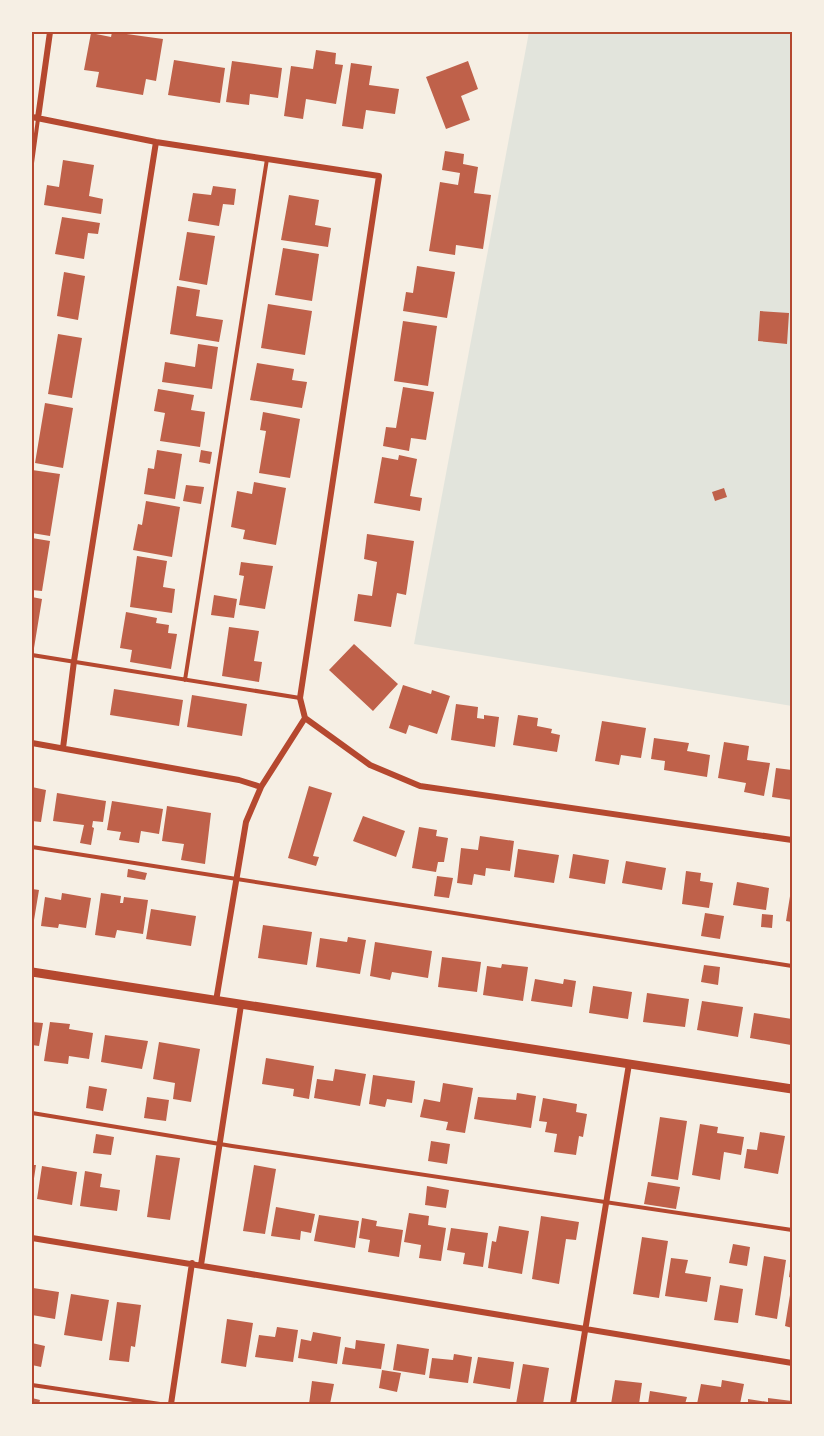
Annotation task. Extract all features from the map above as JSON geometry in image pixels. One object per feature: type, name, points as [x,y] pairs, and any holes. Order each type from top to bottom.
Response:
[{"type":"street","points":[[50,32],[35,118],[156,142],[379,176],[300,698],[305,718],[370,765],[420,786],[792,840]]},
{"type":"street","points":[[63,748],[74,661],[156,142]]},
{"type":"street","points":[[216,1001],[246,822],[261,787],[305,718]]},
{"type":"street","points":[[32,743],[239,780],[261,787]]},
{"type":"street","points":[[32,972],[792,1089]]},
{"type":"street","points":[[201,1265],[241,1005]]},
{"type":"street","points":[[573,1404],[629,1064]]},
{"type":"street","points":[[32,1238],[792,1362]]},
{"type":"street","points":[[171,1404],[192,1263]]},
{"type":"lane","points":[[32,163],[35,118]]},
{"type":"lane","points":[[185,680],[267,159]]},
{"type":"lane","points":[[32,655],[300,698]]},
{"type":"lane","points":[[32,847],[792,966]]},
{"type":"lane","points":[[32,1113],[219,1144],[792,1230]]},
{"type":"lane","points":[[32,1385],[160,1404]]},
{"type":"shaded area","points":[[529,32],[792,32],[792,706],[414,644]]},
{"type":"building","points":[[112,32],[163,39],[156,81],[146,79],[143,95],[96,87],[99,72],[84,70],[91,33],[111,37]]},
{"type":"building","points":[[316,50],[336,53],[335,64],[343,65],[336,104],[306,99],[303,119],[284,116],[291,66],[313,69]]},
{"type":"building","points":[[174,60],[225,68],[220,103],[168,95]]},
{"type":"building","points":[[232,61],[282,68],[278,98],[250,94],[249,105],[226,102]]},
{"type":"building","points":[[468,61],[478,89],[461,96],[470,120],[446,129],[426,77]]},
{"type":"building","points":[[351,63],[372,66],[369,85],[399,89],[395,114],[366,110],[363,129],[342,126]]},
{"type":"building","points":[[445,151],[464,154],[463,164],[478,167],[474,193],[491,195],[483,249],[456,245],[455,255],[429,251],[440,182],[458,185],[460,173],[442,170]]},
{"type":"building","points":[[63,160],[94,165],[89,196],[103,199],[101,214],[44,205],[47,185],[59,187]]},
{"type":"building","points":[[213,186],[236,189],[234,205],[223,204],[219,226],[188,221],[193,193],[211,195]]},
{"type":"building","points":[[289,195],[319,200],[315,225],[331,228],[328,247],[281,240]]},
{"type":"building","points":[[62,217],[100,223],[98,234],[88,233],[84,259],[55,254]]},
{"type":"building","points":[[187,232],[215,236],[207,285],[179,280]]},
{"type":"building","points":[[283,248],[319,254],[312,301],[275,295]]},
{"type":"building","points":[[417,266],[455,272],[447,318],[403,311],[406,292],[413,293]]},
{"type":"building","points":[[64,272],[85,276],[78,320],[57,316]]},
{"type":"building","points":[[177,286],[200,290],[196,316],[223,320],[219,342],[170,334]]},
{"type":"building","points":[[268,304],[312,311],[305,355],[261,348]]},
{"type":"building","points":[[760,311],[789,313],[787,344],[758,341]]},
{"type":"building","points":[[403,321],[437,326],[428,386],[394,381]]},
{"type":"building","points":[[58,334],[82,338],[72,398],[48,394]]},
{"type":"building","points":[[198,344],[218,347],[212,389],[162,382],[165,362],[195,367]]},
{"type":"building","points":[[257,363],[294,369],[292,380],[307,382],[302,408],[250,400]]},
{"type":"building","points":[[403,387],[434,392],[426,440],[411,438],[409,451],[383,446],[386,427],[396,428]]},
{"type":"building","points":[[158,389],[194,395],[191,410],[205,412],[200,447],[160,441],[165,413],[154,411]]},
{"type":"building","points":[[45,403],[73,408],[63,468],[35,463]]},
{"type":"building","points":[[263,412],[300,419],[290,478],[259,473],[266,431],[260,430]]},
{"type":"building","points":[[157,450],[182,454],[175,499],[144,494],[148,468],[154,469]]},
{"type":"building","points":[[201,450],[212,452],[210,464],[199,462]]},
{"type":"building","points":[[399,455],[417,459],[410,496],[422,498],[420,511],[374,503],[382,457],[398,460]]},
{"type":"building","points":[[32,470],[60,474],[50,536],[32,533]]},
{"type":"building","points":[[254,482],[286,488],[276,545],[243,539],[245,530],[231,527],[237,491],[252,494]]},
{"type":"building","points":[[186,485],[204,487],[201,504],[183,501]]},
{"type":"building","points":[[724,488],[727,497],[715,501],[712,492]]},
{"type":"building","points":[[146,501],[180,507],[172,557],[133,550],[138,524],[142,525]]},
{"type":"building","points":[[367,534],[414,541],[406,595],[397,593],[391,627],[354,621],[358,594],[372,596],[377,562],[364,559]]},
{"type":"building","points":[[32,538],[50,541],[42,591],[32,590]]},
{"type":"building","points":[[137,556],[167,561],[163,587],[175,589],[172,613],[130,607]]},
{"type":"building","points":[[241,562],[273,566],[265,609],[239,605],[244,576],[239,575]]},
{"type":"building","points":[[214,595],[237,599],[234,618],[211,615]]},
{"type":"building","points":[[32,597],[42,599],[34,648],[32,647]]},
{"type":"building","points":[[126,612],[157,618],[156,623],[169,625],[168,633],[177,634],[171,669],[130,662],[132,650],[120,648]]},
{"type":"building","points":[[229,627],[259,631],[254,661],[262,662],[259,682],[222,676]]},
{"type":"building","points":[[354,644],[398,684],[373,711],[329,670]]},
{"type":"building","points":[[403,685],[431,694],[432,690],[450,696],[437,734],[409,725],[406,734],[389,728]]},
{"type":"building","points":[[114,689],[183,700],[179,726],[110,715]]},
{"type":"building","points":[[192,695],[247,704],[242,736],[187,727]]},
{"type":"building","points":[[456,704],[478,707],[477,718],[484,719],[484,715],[499,717],[495,747],[451,740]]},
{"type":"building","points":[[518,715],[538,718],[537,726],[552,729],[551,733],[560,735],[557,752],[513,745]]},
{"type":"building","points":[[602,721],[646,728],[641,758],[621,755],[619,765],[595,761]]},
{"type":"building","points":[[654,738],[689,743],[687,751],[710,755],[707,777],[664,770],[665,761],[651,759]]},
{"type":"building","points":[[724,742],[749,746],[747,760],[770,763],[764,796],[744,792],[746,783],[718,778]]},
{"type":"building","points":[[776,768],[792,770],[792,800],[772,797]]},
{"type":"building","points":[[309,786],[332,793],[313,856],[319,857],[316,866],[288,858]]},
{"type":"building","points":[[32,787],[46,790],[41,822],[32,821]]},
{"type":"building","points":[[57,793],[106,801],[103,822],[93,821],[91,845],[80,843],[84,825],[53,821]]},
{"type":"building","points":[[112,801],[163,809],[159,834],[141,831],[139,843],[119,840],[121,832],[107,830]]},
{"type":"building","points":[[167,806],[211,813],[205,864],[181,860],[184,844],[162,841]]},
{"type":"building","points":[[363,816],[405,831],[396,857],[353,841]]},
{"type":"building","points":[[419,827],[437,830],[436,836],[448,838],[444,862],[438,862],[436,872],[412,868]]},
{"type":"building","points":[[480,836],[514,841],[510,871],[486,868],[485,876],[474,874],[472,885],[457,883],[461,848],[478,850]]},
{"type":"building","points":[[518,849],[559,855],[554,883],[514,877]]},
{"type":"building","points":[[573,854],[609,860],[605,884],[569,878]]},
{"type":"building","points":[[626,861],[666,868],[662,890],[622,883]]},
{"type":"building","points":[[128,869],[147,873],[145,880],[127,877]]},
{"type":"building","points":[[686,871],[701,873],[700,881],[713,883],[709,908],[682,904]]},
{"type":"building","points":[[437,876],[453,878],[449,898],[434,896]]},
{"type":"building","points":[[737,882],[769,888],[766,910],[733,905]]},
{"type":"building","points":[[32,889],[39,890],[33,926],[32,926]]},
{"type":"building","points":[[792,890],[792,922],[786,921]]},
{"type":"building","points":[[62,893],[91,898],[86,928],[59,924],[58,928],[41,926],[45,897],[61,900]]},
{"type":"building","points":[[101,893],[121,896],[120,903],[123,903],[124,897],[148,900],[143,934],[117,930],[115,938],[95,935]]},
{"type":"building","points":[[151,909],[196,916],[191,946],[146,939]]},
{"type":"building","points":[[705,913],[724,916],[720,939],[701,936]]},
{"type":"building","points":[[762,914],[773,915],[772,928],[761,927]]},
{"type":"building","points":[[263,925],[312,932],[307,965],[258,958]]},
{"type":"building","points":[[348,937],[366,940],[360,974],[316,967],[320,938],[347,942]]},
{"type":"building","points":[[375,942],[432,951],[428,978],[392,972],[390,980],[370,976]]},
{"type":"building","points":[[442,957],[481,962],[477,992],[438,987]]},
{"type":"building","points":[[502,964],[528,967],[523,1001],[483,995],[487,966],[501,968]]},
{"type":"building","points":[[704,965],[720,967],[718,985],[701,982]]},
{"type":"building","points":[[535,979],[563,984],[564,979],[576,981],[572,1007],[531,1001]]},
{"type":"building","points":[[593,986],[632,992],[628,1019],[589,1013]]},
{"type":"building","points":[[647,993],[689,999],[685,1027],[643,1022]]},
{"type":"building","points":[[702,1001],[743,1007],[738,1037],[697,1030]]},
{"type":"building","points":[[754,1013],[792,1019],[791,1045],[750,1038]]},
{"type":"building","points":[[32,1022],[43,1023],[39,1046],[32,1045]]},
{"type":"building","points":[[50,1022],[70,1024],[69,1029],[93,1033],[89,1059],[69,1056],[68,1064],[44,1061]]},
{"type":"building","points":[[105,1035],[148,1041],[142,1069],[101,1062]]},
{"type":"building","points":[[159,1042],[200,1049],[191,1102],[173,1099],[175,1083],[153,1079]]},
{"type":"building","points":[[266,1058],[314,1066],[309,1099],[293,1096],[294,1089],[262,1084]]},
{"type":"building","points":[[335,1069],[366,1074],[360,1106],[314,1098],[317,1079],[333,1081]]},
{"type":"building","points":[[373,1075],[415,1081],[412,1103],[387,1099],[385,1107],[369,1104]]},
{"type":"building","points":[[443,1083],[473,1088],[465,1133],[446,1130],[448,1122],[420,1117],[424,1099],[440,1102]]},
{"type":"building","points":[[89,1086],[107,1089],[103,1111],[86,1108]]},
{"type":"building","points":[[517,1093],[536,1096],[531,1128],[474,1119],[478,1097],[516,1100]]},
{"type":"building","points":[[147,1097],[169,1100],[166,1121],[144,1118]]},
{"type":"building","points":[[543,1098],[577,1104],[576,1112],[587,1114],[583,1137],[579,1136],[576,1155],[554,1152],[557,1134],[545,1132],[547,1122],[539,1121]]},
{"type":"building","points":[[660,1117],[687,1121],[678,1180],[651,1176]]},
{"type":"building","points":[[700,1124],[718,1127],[717,1133],[744,1137],[741,1155],[724,1152],[720,1180],[692,1175]]},
{"type":"building","points":[[760,1132],[785,1136],[778,1174],[744,1168],[747,1149],[757,1150]]},
{"type":"building","points":[[96,1134],[114,1137],[111,1155],[93,1153]]},
{"type":"building","points":[[431,1141],[450,1144],[447,1164],[428,1161]]},
{"type":"building","points":[[156,1155],[180,1158],[170,1220],[147,1217]]},
{"type":"building","points":[[32,1165],[36,1165],[33,1185],[32,1185]]},
{"type":"building","points":[[254,1165],[276,1169],[265,1234],[243,1231]]},
{"type":"building","points":[[42,1166],[77,1172],[72,1205],[37,1199]]},
{"type":"building","points":[[85,1171],[102,1174],[100,1187],[120,1190],[117,1211],[80,1206]]},
{"type":"building","points":[[648,1182],[680,1187],[676,1209],[644,1204]]},
{"type":"building","points":[[427,1186],[449,1190],[446,1208],[425,1205]]},
{"type":"building","points":[[276,1207],[315,1214],[311,1233],[301,1231],[300,1240],[271,1236]]},
{"type":"building","points":[[409,1213],[429,1216],[428,1225],[446,1228],[441,1261],[419,1258],[421,1245],[404,1242]]},
{"type":"building","points":[[319,1215],[359,1221],[355,1248],[314,1241]]},
{"type":"building","points":[[541,1216],[579,1222],[576,1240],[566,1239],[559,1284],[532,1279]]},
{"type":"building","points":[[362,1218],[377,1221],[376,1226],[403,1230],[399,1257],[368,1252],[370,1240],[359,1238]]},
{"type":"building","points":[[499,1226],[529,1231],[522,1274],[488,1268],[492,1241],[496,1242]]},
{"type":"building","points":[[451,1228],[488,1233],[483,1267],[463,1264],[465,1253],[447,1250]]},
{"type":"building","points":[[642,1237],[668,1241],[659,1298],[633,1294]]},
{"type":"building","points":[[733,1244],[750,1247],[747,1266],[729,1263]]},
{"type":"building","points":[[764,1256],[786,1260],[777,1319],[755,1315]]},
{"type":"building","points":[[671,1258],[688,1260],[685,1273],[711,1277],[707,1302],[665,1296]]},
{"type":"building","points":[[792,1261],[792,1278],[789,1277]]},
{"type":"building","points":[[720,1285],[743,1289],[738,1323],[714,1320]]},
{"type":"building","points":[[33,1288],[59,1292],[55,1319],[32,1315]]},
{"type":"building","points":[[71,1294],[109,1300],[102,1341],[64,1335]]},
{"type":"building","points":[[790,1295],[792,1295],[792,1328],[785,1326]]},
{"type":"building","points":[[117,1302],[141,1305],[135,1347],[131,1346],[129,1362],[109,1360]]},
{"type":"building","points":[[227,1319],[253,1323],[246,1367],[221,1363]]},
{"type":"building","points":[[277,1327],[298,1330],[293,1362],[255,1357],[259,1335],[275,1337]]},
{"type":"building","points":[[313,1332],[341,1337],[337,1364],[298,1358],[301,1339],[311,1341]]},
{"type":"building","points":[[356,1340],[385,1344],[381,1369],[342,1364],[345,1347],[355,1349]]},
{"type":"building","points":[[32,1343],[45,1346],[41,1367],[32,1365]]},
{"type":"building","points":[[397,1344],[429,1349],[425,1375],[393,1370]]},
{"type":"building","points":[[454,1354],[472,1357],[468,1383],[429,1378],[432,1358],[453,1360]]},
{"type":"building","points":[[478,1357],[514,1362],[510,1389],[473,1383]]},
{"type":"building","points":[[523,1364],[549,1368],[543,1404],[516,1404]]},
{"type":"building","points":[[382,1370],[401,1373],[397,1392],[379,1388]]},
{"type":"building","points":[[615,1380],[642,1383],[639,1404],[611,1404]]},
{"type":"building","points":[[722,1380],[744,1384],[740,1404],[697,1404],[701,1384],[721,1387]]},
{"type":"building","points":[[312,1381],[334,1384],[330,1404],[309,1404]]},
{"type":"building","points":[[650,1391],[687,1397],[685,1404],[648,1404]]},
{"type":"building","points":[[32,1398],[40,1400],[39,1404],[32,1404]]},
{"type":"building","points":[[768,1398],[792,1401],[792,1404],[748,1404],[748,1399],[768,1402]]}]
